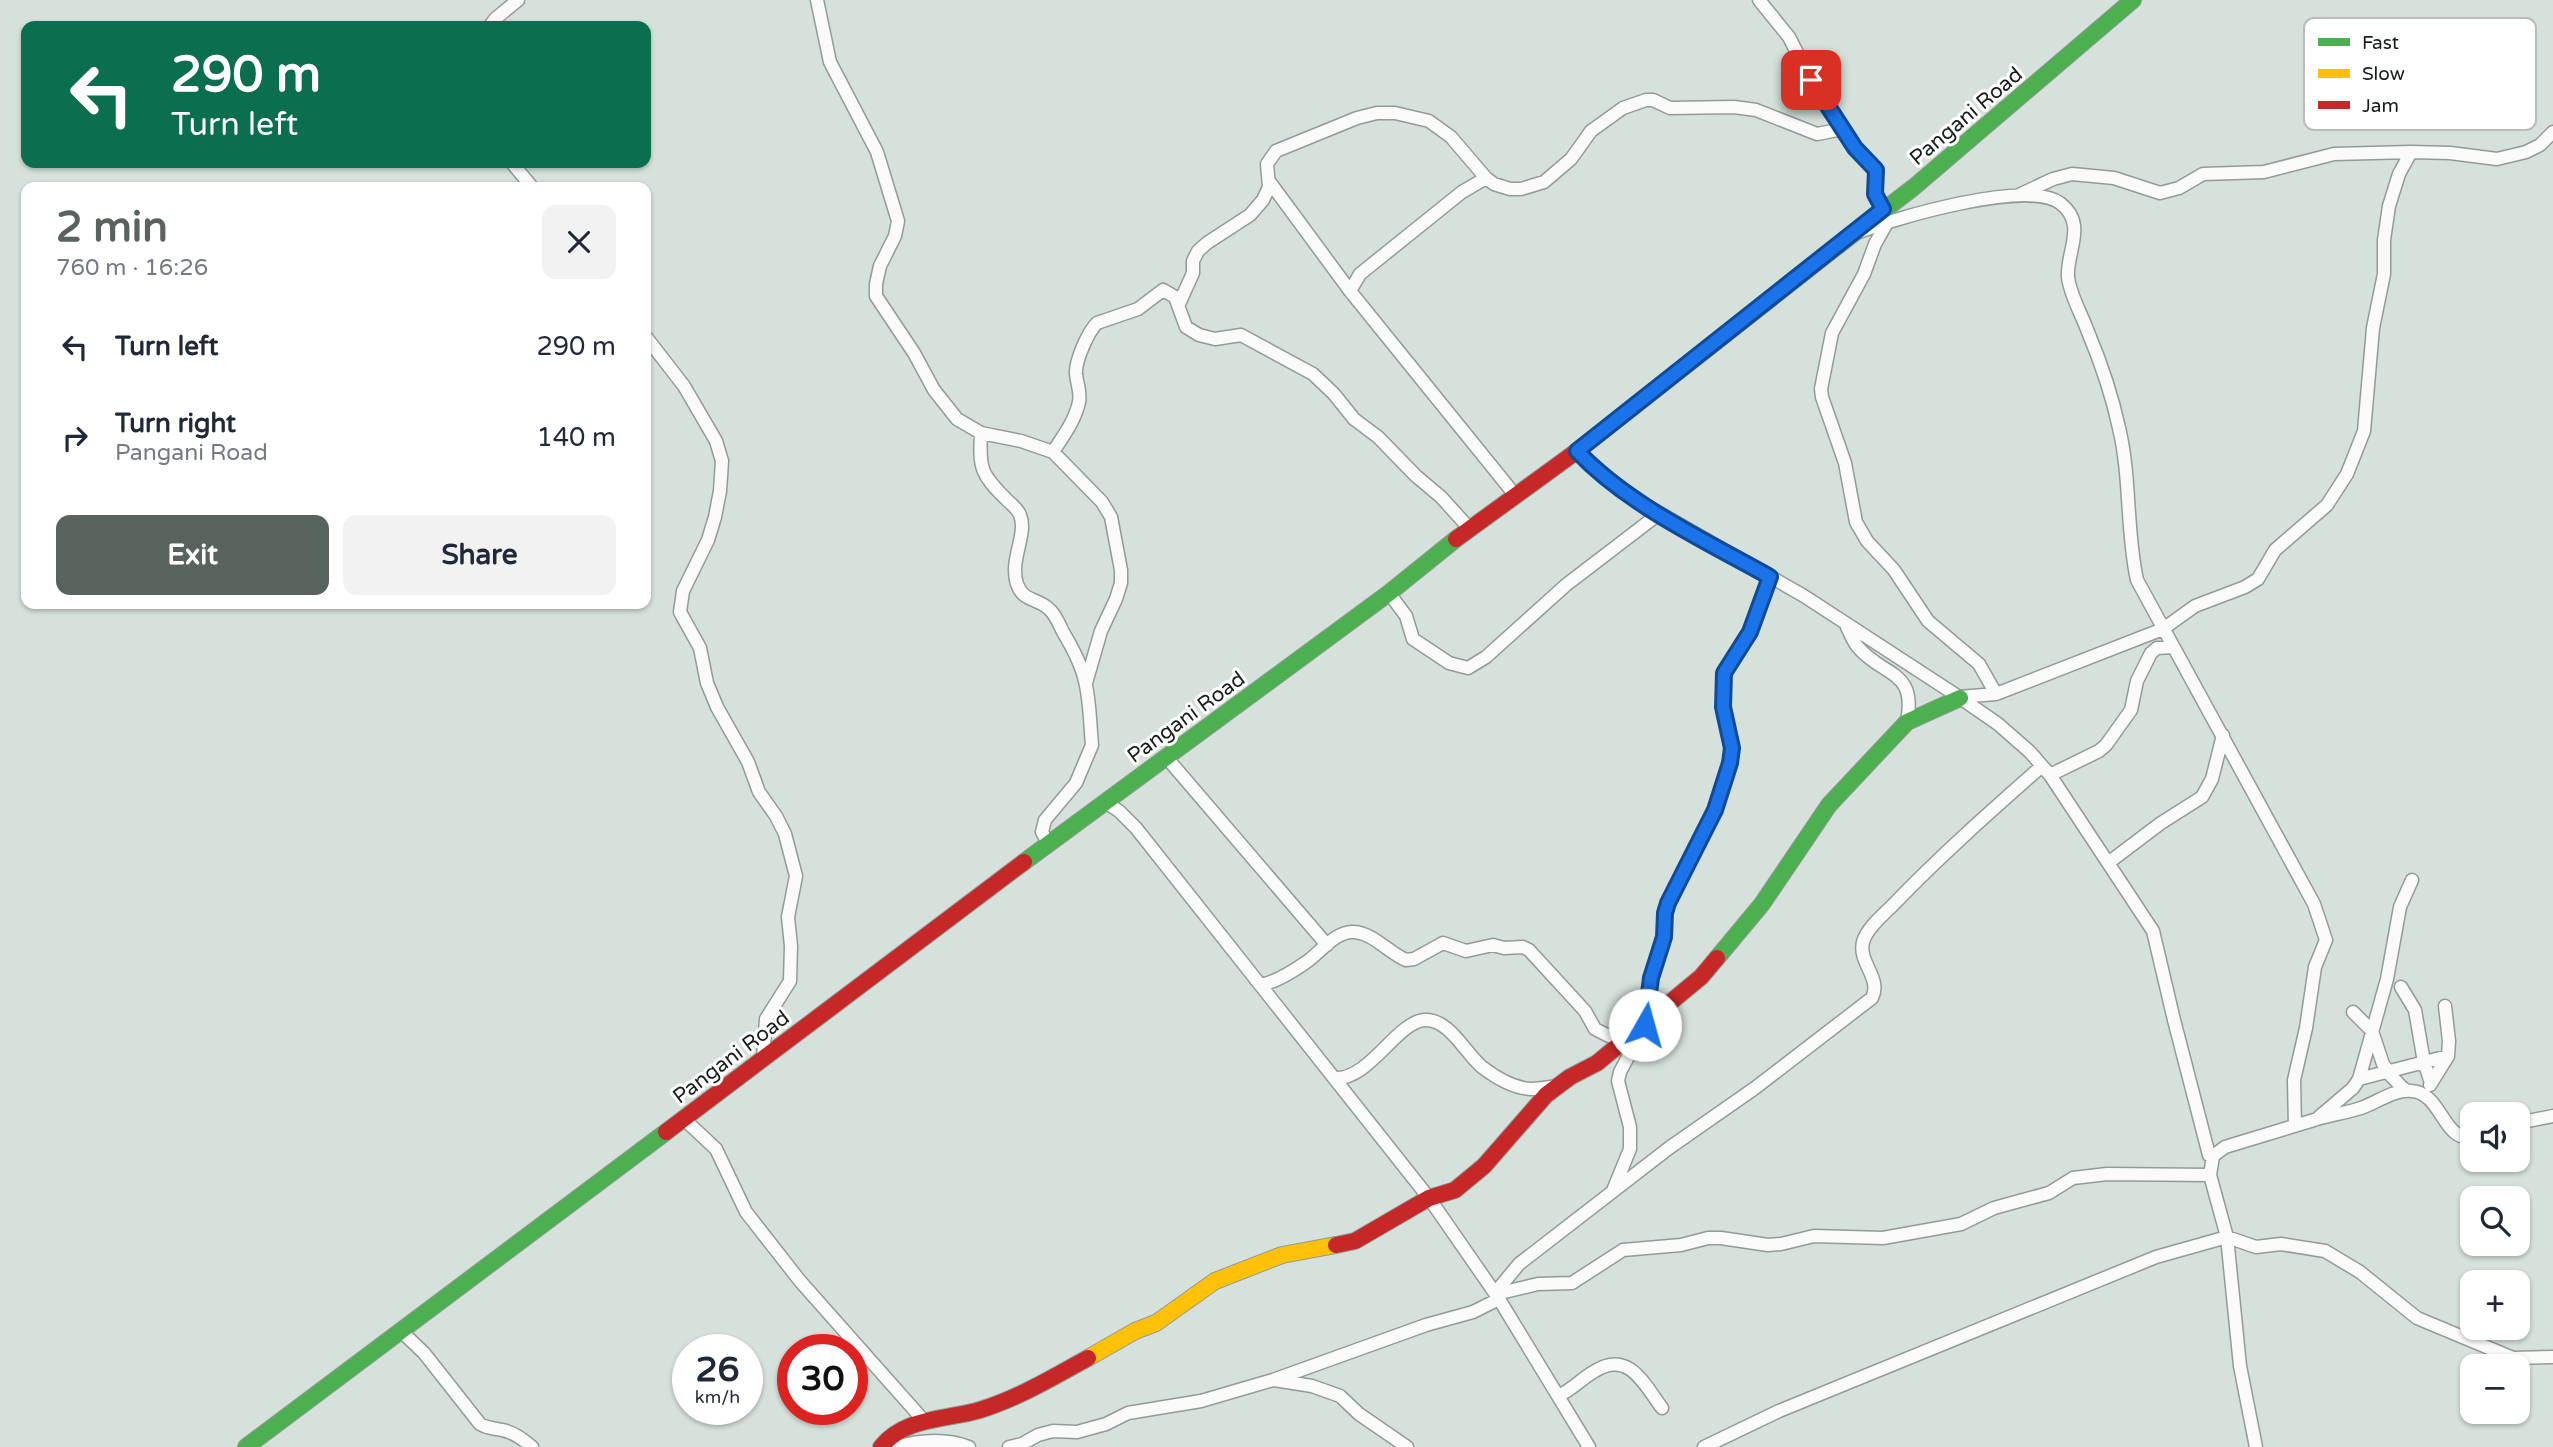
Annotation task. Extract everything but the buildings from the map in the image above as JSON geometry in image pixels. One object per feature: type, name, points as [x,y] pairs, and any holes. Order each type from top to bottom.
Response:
[{"type":"main road","name":"Pangani Road","points":[[246,1447],[1105,802],[1389,593],[1469,528],[1577,451],[1852,235],[1885,215],[1914,187],[2133,0]]},
{"type":"main road","points":[[881,1447],[897,1432],[925,1422],[980,1410],[1031,1390],[1135,1331],[1156,1323],[1215,1281],[1282,1255],[1355,1241],[1429,1198],[1455,1190],[1471,1179],[1530,1111],[1558,1086],[1597,1063],[1630,1037],[1690,987],[1711,965],[1791,864],[1829,805],[1907,722],[1960,697]]},
{"type":"street","points":[[494,21],[518,0]]},
{"type":"street","points":[[817,0],[830,62],[877,152],[898,221],[895,236],[880,267],[876,296],[944,405],[957,419],[981,433],[1021,441],[1053,452],[1102,502],[1111,517],[1121,583],[1101,631],[1086,683]]},
{"type":"street","points":[[1759,0],[1789,37],[1811,80],[1855,148],[1876,170],[1875,194],[1885,215],[1864,274],[1832,333],[1821,389],[1845,463],[1856,522],[1867,541],[1894,570],[1928,621],[1979,664],[1996,694]]},
{"type":"street","points":[[1179,304],[1193,273],[1194,256],[1206,243],[1250,215],[1263,200],[1268,191],[1267,164],[1276,151],[1335,126],[1377,113],[1395,113],[1429,121],[1451,138],[1486,178],[1494,184],[1510,189],[1521,189],[1544,182],[1571,159],[1591,131],[1623,108],[1646,100],[1653,100],[1670,108],[1734,107],[1756,110],[1817,134],[1843,130]]},
{"type":"street","points":[[2015,197],[2053,179],[2084,173],[2114,178],[2160,193],[2179,188],[2203,174],[2264,173],[2334,154],[2450,153],[2497,159],[2526,152],[2540,145],[2553,132]]},
{"type":"street","points":[[1960,697],[1996,694],[2163,629],[2194,606],[2245,587],[2258,579],[2275,550],[2327,505],[2341,487],[2364,431],[2373,328],[2384,274],[2384,240],[2389,206],[2399,173],[2411,152]]},
{"type":"street","points":[[516,168],[528,182]]},
{"type":"street","points":[[1350,291],[1360,274],[1462,192],[1486,178]]},
{"type":"street","points":[[1269,181],[1350,291],[1514,495]]},
{"type":"street","points":[[1885,215],[1975,200],[2049,198],[2063,206],[2074,226],[2074,248],[2068,277],[2106,376],[2119,427],[2132,558],[2137,580],[2314,904],[2326,940],[2315,967],[2306,1028],[2294,1080],[2295,1126]]},
{"type":"street","points":[[1053,452],[1077,410],[1080,398],[1076,370],[1093,327],[1097,323],[1138,309],[1164,290],[1172,293],[1179,304],[1183,322],[1199,335],[1215,339],[1241,335],[1313,374],[1354,419],[1378,436],[1469,528]]},
{"type":"street","points":[[651,343],[684,386],[716,441],[722,461],[715,517],[708,540],[683,591],[680,612],[700,648],[708,683],[717,706],[748,762],[759,792],[785,834],[796,876],[788,917],[790,981],[766,1019],[763,1058]]},
{"type":"street","points":[[981,433],[979,460],[985,474],[991,484],[1019,512],[1022,521],[1023,531],[1015,560],[1016,582],[1020,592],[1051,610],[1080,664],[1086,683],[1091,753],[1072,790],[1045,820],[1042,832],[1049,845]]},
{"type":"street","points":[[1577,451],[1609,480],[1660,513],[1804,596],[1960,697],[2020,742],[2046,770],[2153,931],[2209,1155],[2213,1156]]},
{"type":"street","points":[[1389,593],[1406,616],[1413,639],[1450,663],[1468,668],[1486,657],[1566,585],[1660,513]]},
{"type":"street","points":[[1613,1191],[1630,1149],[1630,1126],[1626,1103],[1620,1089],[1620,1072],[1645,1025],[1651,978],[1664,937],[1668,903],[1715,810],[1730,763],[1732,748],[1723,707],[1724,673],[1750,632],[1770,577]]},
{"type":"street","points":[[1846,625],[1856,645],[1904,683],[1909,696],[1907,722]]},
{"type":"street","points":[[1009,1447],[1053,1431],[1077,1432],[1106,1424],[1128,1413],[1201,1401],[1273,1380],[1426,1325],[1473,1312],[1497,1295],[1519,1264],[1669,1148],[1755,1088],[1872,998],[1875,981],[1863,950],[1863,942],[1868,933],[1917,880],[2046,770],[2099,751],[2106,745],[2131,710],[2137,681],[2151,653],[2157,648],[2173,647]]},
{"type":"street","points":[[2108,863],[2161,823],[2202,797],[2212,779],[2223,735]]},
{"type":"street","points":[[1167,758],[1327,945]]},
{"type":"street","points":[[1105,802],[1119,811],[1136,828],[1429,1198],[1497,1295],[1589,1447]]},
{"type":"street","points":[[2316,1119],[2353,1088],[2359,1079],[2387,979],[2400,907],[2412,880]]},
{"type":"street","points":[[1256,980],[1262,985],[1270,983],[1307,962],[1342,934],[1357,932],[1406,960],[1415,959],[1443,943],[1466,951],[1493,944],[1504,948],[1522,947],[1534,954],[1548,973],[1585,1011],[1595,1029],[1609,1036],[1630,1037]]},
{"type":"street","points":[[2400,987],[2415,1010],[2424,1062],[2431,1083]]},
{"type":"street","points":[[2425,1095],[2448,1056],[2445,1006]]},
{"type":"street","points":[[2353,1012],[2372,1031],[2388,1070],[2406,1091]]},
{"type":"street","points":[[1335,1078],[1343,1079],[1356,1072],[1413,1024],[1424,1020],[1435,1021],[1446,1028],[1480,1066],[1499,1079],[1532,1089],[1558,1086]]},
{"type":"street","points":[[2359,1079],[2448,1056]]},
{"type":"street","points":[[2256,1447],[2240,1366],[2227,1237],[2210,1175],[2213,1156],[2225,1147],[2361,1108],[2406,1091],[2425,1095],[2460,1137]]},
{"type":"street","points":[[2530,1121],[2553,1116]]},
{"type":"street","points":[[684,1119],[716,1149],[746,1212],[800,1281],[925,1422]]},
{"type":"street","points":[[1497,1295],[1538,1284],[1572,1283],[1623,1250],[1681,1245],[1721,1237],[1768,1245],[1814,1236],[1883,1238],[1961,1224],[1994,1208],[2049,1193],[2073,1178],[2121,1174],[2210,1175]]},
{"type":"street","points":[[1704,1447],[1779,1411],[2156,1257],[2227,1237],[2256,1247],[2281,1244],[2325,1251],[2360,1272],[2417,1318],[2513,1358],[2553,1357]]},
{"type":"street","points":[[400,1330],[424,1353],[480,1424],[490,1430],[512,1433],[532,1447]]},
{"type":"street","points":[[1558,1396],[1569,1392],[1596,1370],[1618,1363],[1628,1367],[1662,1408]]},
{"type":"street","points":[[1273,1380],[1312,1386],[1340,1396],[1359,1414],[1407,1447]]},
{"type":"street","points":[[896,1447],[915,1442],[969,1447]]},
{"type":"traffic: fast","points":[[1840,244],[1914,187],[2133,0]]},
{"type":"traffic: fast","points":[[1024,862],[1389,593],[1456,539]]},
{"type":"traffic: fast","points":[[1717,958],[1762,904],[1829,805],[1907,722],[1960,698]]},
{"type":"traffic: fast","points":[[246,1447],[666,1132]]},
{"type":"traffic: slow","points":[[1088,1358],[1135,1331],[1156,1323],[1215,1281],[1282,1255],[1336,1245]]},
{"type":"traffic: jam","points":[[1456,539],[1577,451],[1840,244]]},
{"type":"traffic: jam","points":[[666,1132],[1024,862]]},
{"type":"traffic: jam","points":[[1336,1245],[1355,1241],[1429,1198],[1455,1190],[1484,1166],[1546,1095],[1570,1077],[1597,1063],[1701,977],[1717,958]]},
{"type":"traffic: jam","points":[[881,1447],[902,1430],[927,1421],[994,1405],[1036,1387],[1088,1358]]},
{"type":"route","points":[[1645,1025],[1651,978],[1664,937],[1668,903],[1715,810],[1730,763],[1732,748],[1723,707],[1724,673],[1750,632],[1770,577],[1644,504],[1590,465],[1577,451],[1883,209],[1875,194],[1876,170],[1855,148],[1811,80]]}]
